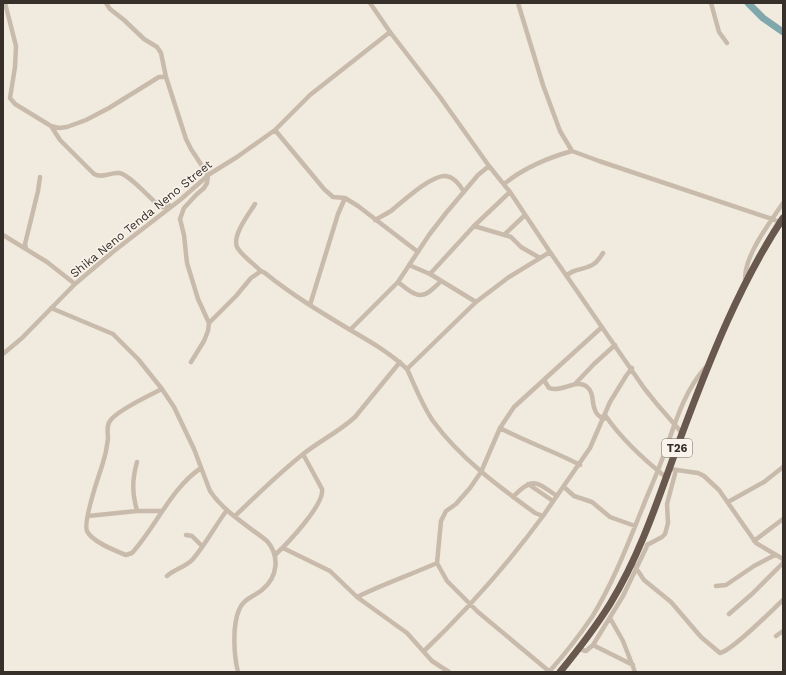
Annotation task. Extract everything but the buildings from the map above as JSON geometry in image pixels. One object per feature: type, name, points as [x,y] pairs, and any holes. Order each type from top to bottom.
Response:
[{"type":"highway","name":"T26","points":[[560,672],[579,649],[610,603],[638,550],[666,478],[673,469],[682,433],[707,366],[746,284],[782,222]]},
{"type":"street","points":[[5,3],[16,46],[15,67],[10,98],[15,104],[51,126],[59,128],[67,127],[86,120],[109,108],[159,77],[166,77]]},
{"type":"street","points":[[106,3],[110,10],[124,20],[144,39],[157,47],[161,53],[166,77],[186,139],[207,174],[207,184],[184,208],[180,219],[184,235],[187,263],[198,299],[209,323],[204,341],[191,362]]},
{"type":"street","points":[[370,3],[489,166],[510,192],[550,252],[656,403],[682,433]]},
{"type":"street","points":[[518,3],[543,85],[560,131],[572,151],[599,162],[782,222]]},
{"type":"street","points":[[711,3],[719,32],[727,43]]},
{"type":"street","name":"Shika Neno Tenda Neno Street","points":[[3,354],[22,338],[75,284],[114,251],[180,200],[204,179],[207,174],[237,157],[275,130],[310,95],[390,32]]},
{"type":"street","points":[[51,126],[60,140],[94,174],[98,176],[114,173],[122,174],[134,182],[162,208],[170,204],[207,174]]},
{"type":"street","points":[[275,130],[324,189],[333,197],[345,198],[358,206],[418,252]]},
{"type":"street","points":[[504,184],[531,165],[572,151]]},
{"type":"street","points":[[350,330],[398,282],[429,235],[464,192],[489,166]]},
{"type":"street","points":[[375,220],[390,212],[422,186],[444,175],[455,180],[464,192]]},
{"type":"street","points":[[26,248],[40,177]]},
{"type":"street","points":[[430,274],[474,226],[510,192]]},
{"type":"street","points":[[310,305],[338,214],[345,198]]},
{"type":"street","points":[[746,284],[744,273],[746,265],[772,219],[783,203]]},
{"type":"street","points":[[255,204],[243,222],[238,235],[236,243],[240,251],[262,271],[310,305],[387,352],[400,362],[407,369],[433,420],[450,442],[481,472],[535,513],[543,516]]},
{"type":"street","points":[[504,235],[525,215]]},
{"type":"street","points":[[474,226],[511,237],[521,247],[540,258]]},
{"type":"street","points":[[3,235],[47,262],[75,284]]},
{"type":"street","points":[[407,369],[476,302],[509,278],[550,252]]},
{"type":"street","points":[[567,276],[572,271],[595,263],[603,253]]},
{"type":"street","points":[[409,265],[430,274],[476,302]]},
{"type":"street","points":[[209,323],[236,296],[251,278],[262,271]]},
{"type":"street","points":[[398,282],[418,296],[424,294],[441,281]]},
{"type":"street","points":[[51,308],[113,334],[131,351],[162,389],[174,407],[210,491],[227,510],[267,541],[272,547],[275,555],[276,568],[269,582],[262,590],[244,602],[238,612],[234,650],[238,672]]},
{"type":"street","points":[[602,327],[517,403],[500,428],[481,472],[470,488],[443,515],[441,521],[437,563],[447,581],[470,606],[549,672],[592,617],[620,565],[658,471],[674,425],[691,387],[707,366]]},
{"type":"street","points":[[576,384],[589,369],[615,345]]},
{"type":"street","points":[[235,516],[280,473],[303,454],[347,425],[400,362]]},
{"type":"street","points":[[424,651],[470,606],[507,563],[543,516],[580,465],[590,448],[617,390],[632,368]]},
{"type":"street","points":[[544,380],[549,388],[553,390],[576,384],[582,384],[590,390],[592,393],[594,408],[598,414],[604,417],[627,443],[666,478]]},
{"type":"street","points":[[162,389],[122,411],[110,420],[108,426],[106,455],[98,478],[86,530],[90,536],[114,550],[126,555],[132,553],[162,511],[191,475],[201,468]]},
{"type":"street","points":[[500,428],[580,465]]},
{"type":"street","points":[[275,555],[283,548],[320,503],[323,493],[303,454]]},
{"type":"street","points":[[137,462],[132,486],[137,511]]},
{"type":"street","points":[[728,502],[764,482],[783,467]]},
{"type":"street","points":[[638,550],[665,534],[668,523],[667,504],[673,469],[698,473],[713,483],[754,540],[763,548],[783,559]]},
{"type":"street","points":[[513,497],[528,484],[534,483],[540,485],[557,496]]},
{"type":"street","points":[[528,484],[553,502]]},
{"type":"street","points":[[564,487],[574,496],[592,502],[610,517],[635,526]]},
{"type":"street","points":[[167,576],[172,571],[181,568],[192,560],[227,510]]},
{"type":"street","points":[[88,516],[137,511],[162,511]]},
{"type":"street","points":[[754,540],[783,519]]},
{"type":"street","points":[[186,535],[192,536],[202,546]]},
{"type":"street","points":[[579,649],[586,651],[593,645],[626,590],[648,544]]},
{"type":"street","points":[[283,548],[330,571],[357,597],[407,634],[432,661],[449,672]]},
{"type":"street","points":[[716,586],[726,585],[754,566],[775,555]]},
{"type":"street","points":[[632,562],[644,580],[671,602],[701,637],[720,653],[745,635],[783,600]]},
{"type":"street","points":[[357,597],[386,583],[416,573],[437,563]]},
{"type":"street","points":[[729,614],[752,594],[783,563]]},
{"type":"street","points":[[610,618],[623,641],[635,672]]},
{"type":"street","points":[[776,636],[783,631]]},
{"type":"street","points":[[593,645],[633,665]]},
{"type":"waterway","points":[[748,3],[763,18],[783,32]]}]
